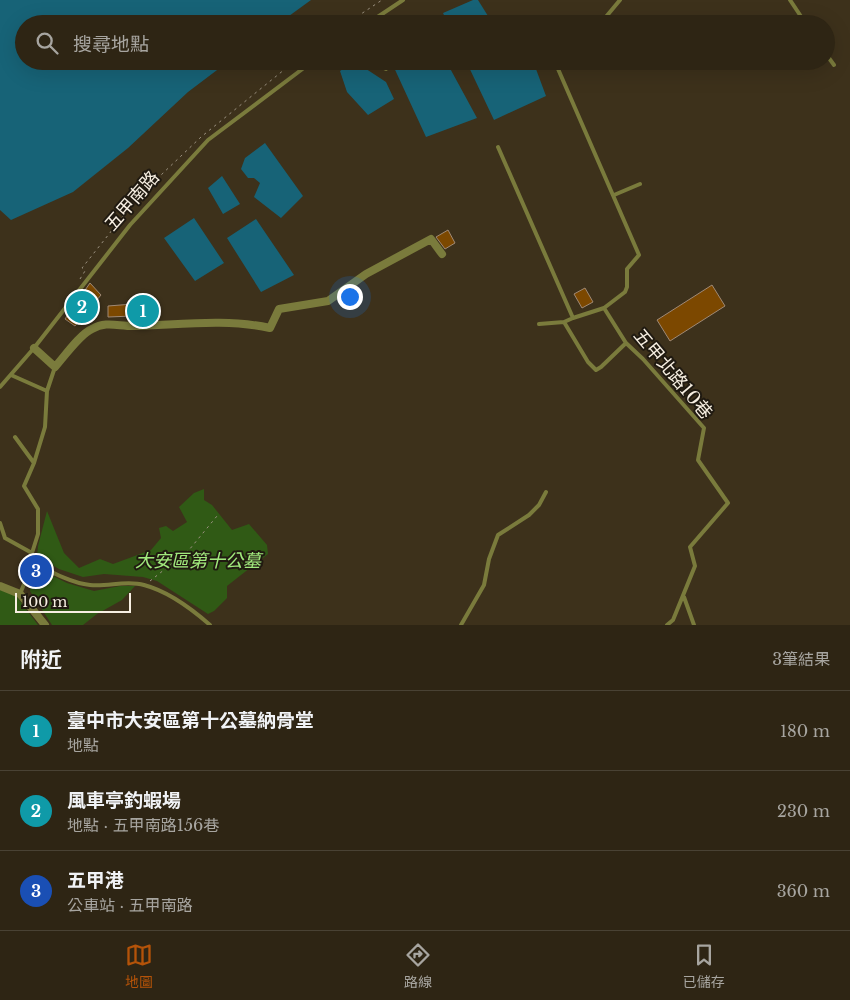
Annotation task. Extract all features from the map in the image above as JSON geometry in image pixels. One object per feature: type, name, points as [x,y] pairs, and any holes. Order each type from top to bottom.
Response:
[{"type":"street","points":[[34,348],[55,367],[90,329],[106,323],[130,326],[194,323],[256,325],[270,328],[279,309],[328,301],[366,274],[431,239],[442,254]]},
{"type":"street","points":[[0,586],[20,594],[44,625]]},
{"type":"lane","points":[[380,15],[403,0]]},
{"type":"lane","points":[[608,15],[620,0]]},
{"type":"lane","points":[[790,0],[800,15]]},
{"type":"lane","name":"五甲南路","points":[[0,387],[34,348],[130,225],[208,140],[301,70]]},
{"type":"lane","points":[[539,324],[564,322],[604,308],[625,292],[627,287],[627,269],[639,255],[559,70]]},
{"type":"lane","points":[[498,146],[573,318]]},
{"type":"lane","points":[[614,195],[640,184]]},
{"type":"lane","name":"五甲北路10巷","points":[[604,308],[626,343],[643,359],[704,428],[698,460],[728,503],[690,547],[695,566],[684,597],[673,620],[667,625]]},
{"type":"lane","points":[[564,322],[588,362],[596,370],[626,343]]},
{"type":"lane","points":[[20,594],[33,562],[32,553],[38,534],[38,509],[24,486],[34,463],[45,427],[47,391],[55,367]]},
{"type":"lane","points":[[11,375],[47,391]]},
{"type":"lane","points":[[15,437],[34,463]]},
{"type":"lane","points":[[462,625],[484,585],[489,559],[498,535],[529,515],[539,505],[546,492]]},
{"type":"lane","points":[[0,523],[6,538],[32,553]]},
{"type":"lane","points":[[0,541],[6,538]]},
{"type":"lane","points":[[33,562],[75,582],[91,585],[129,583],[145,585],[176,600],[210,625]]},
{"type":"lane","points":[[684,597],[694,625]]},
{"type":"path","points":[[360,15],[382,0]]},
{"type":"path","points":[[145,585],[189,550],[218,516]]},
{"type":"green space","name":"大安區第十公墓","points":[[204,489],[204,500],[212,505],[232,530],[249,524],[267,545],[268,554],[227,586],[227,598],[214,611],[208,614],[157,581],[143,577],[104,574],[83,577],[59,569],[37,556],[47,511],[64,553],[79,568],[100,559],[113,564],[151,550],[161,538],[159,528],[166,526],[173,531],[187,522],[179,507],[194,493]]},
{"type":"green space","name":"大安區第十公墓","points":[[41,570],[67,583],[94,591],[120,586],[135,586],[122,600],[97,614],[83,625],[52,625],[30,591],[31,581]]},
{"type":"green space","points":[[0,590],[14,593],[38,625],[0,625]]},
{"type":"water","points":[[0,0],[311,0],[290,15],[15,15],[15,70],[217,70],[188,92],[128,148],[73,192],[11,220],[0,210]]},
{"type":"water","points":[[473,0],[478,0],[487,15],[444,15],[443,13]]},
{"type":"water","points":[[368,70],[386,82],[394,99],[368,115],[347,92],[340,71]]},
{"type":"water","points":[[395,70],[451,70],[477,118],[426,137]]},
{"type":"water","points":[[470,70],[536,70],[546,96],[494,120]]},
{"type":"water","points":[[265,143],[303,196],[281,218],[254,197],[260,183],[254,178],[248,178],[241,169],[245,158]]},
{"type":"water","points":[[222,176],[240,204],[223,214],[208,188]]},
{"type":"water","points":[[194,218],[224,263],[195,281],[164,238]]},
{"type":"water","points":[[256,219],[294,275],[261,292],[227,238]]},
{"type":"building","points":[[448,230],[455,243],[445,249],[436,237]]},
{"type":"building","points":[[90,283],[101,295],[75,326],[65,319]]},
{"type":"building","points":[[712,285],[725,306],[670,341],[657,320]]},
{"type":"building","points":[[585,288],[593,302],[582,308],[574,294]]},
{"type":"building","points":[[152,298],[153,320],[134,320],[133,316],[108,317],[108,306],[133,304],[133,299]]},
{"type":"place","name":"風車亭釣蝦場","points":[[82,307]]},
{"type":"place","name":"臺中市大安區第十公墓納骨堂","points":[[143,311]]},
{"type":"place","name":"五甲港","points":[[36,571]]}]
